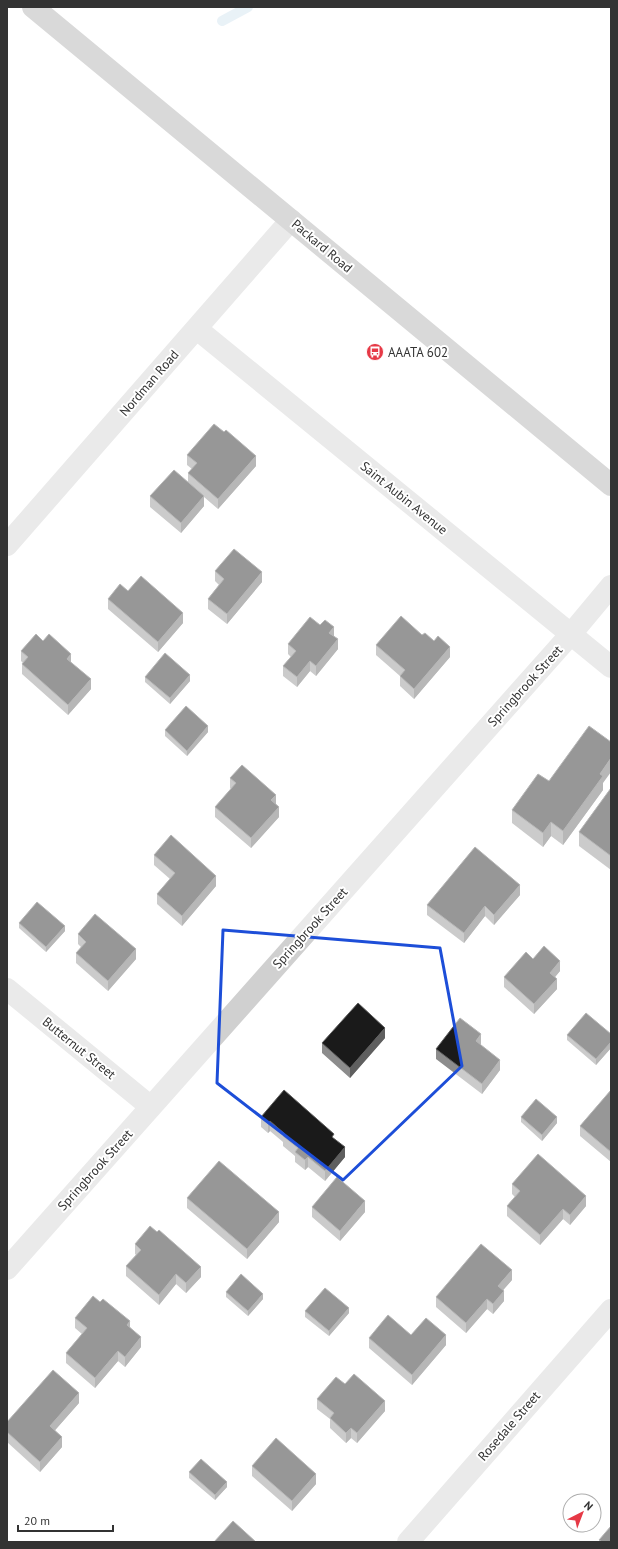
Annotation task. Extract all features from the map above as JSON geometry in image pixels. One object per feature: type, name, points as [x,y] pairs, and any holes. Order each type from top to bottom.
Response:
[{"type":"main road","name":"Packard Road","points":[[34,7],[611,486]]},
{"type":"street","name":"Nordman Road","points":[[7,545],[291,220]]},
{"type":"street","name":"Saint Aubin Avenue","points":[[197,329],[611,667]]},
{"type":"street","name":"Springbrook Street","points":[[7,1269],[611,586]]},
{"type":"street","name":"Butternut Street","points":[[7,989],[151,1107]]},
{"type":"street","name":"Rosedale Street","points":[[408,1542],[611,1310]]},
{"type":"highlighted area","points":[[223,930],[440,948],[462,1066],[343,1180],[217,1083]]},
{"type":"building","points":[[214,424],[224,432],[226,430],[256,456],[218,499],[188,473],[197,463],[187,455]]},
{"type":"building","points":[[174,470],[204,496],[181,523],[150,496]]},
{"type":"building","points":[[234,549],[262,572],[227,614],[208,599],[224,579],[215,571]]},
{"type":"building","points":[[141,576],[183,613],[158,642],[108,599],[120,584],[128,591]]},
{"type":"building","points":[[401,616],[422,635],[425,633],[434,641],[438,636],[450,647],[414,689],[400,676],[405,670],[376,645]]},
{"type":"building","points":[[310,617],[320,625],[325,620],[334,627],[329,633],[338,639],[316,666],[310,661],[297,677],[283,666],[296,651],[288,644]]},
{"type":"building","points":[[36,634],[43,641],[49,634],[71,654],[67,659],[91,679],[68,705],[22,664],[28,657],[21,651]]},
{"type":"building","points":[[165,653],[190,675],[170,698],[145,677]]},
{"type":"building","points":[[186,706],[208,726],[187,751],[165,730]]},
{"type":"building","points":[[589,726],[611,742],[611,758],[600,774],[603,776],[563,831],[551,822],[543,833],[512,810],[538,774],[549,781]]},
{"type":"building","points":[[242,765],[276,795],[271,800],[279,807],[251,838],[215,807],[236,783],[230,778]]},
{"type":"building","points":[[611,788],[611,856],[579,832]]},
{"type":"building","points":[[171,835],[216,876],[182,916],[157,894],[175,873],[154,855]]},
{"type":"building","points":[[475,847],[520,885],[494,915],[485,906],[464,933],[427,905]]},
{"type":"building","points":[[37,902],[65,926],[46,947],[19,923]]},
{"type":"building","points":[[95,914],[136,949],[108,981],[76,953],[86,942],[78,934]]},
{"type":"building","points":[[544,946],[560,961],[550,973],[557,979],[534,1004],[504,977],[526,952],[533,959]]},
{"type":"building","points":[[358,1003],[385,1028],[350,1068],[322,1043]]},
{"type":"building","points":[[586,1013],[611,1034],[611,1042],[596,1059],[567,1035]]},
{"type":"building","points":[[460,1018],[481,1034],[476,1041],[500,1060],[482,1084],[436,1049]]},
{"type":"building","points":[[284,1090],[334,1134],[332,1137],[345,1147],[325,1171],[308,1157],[305,1160],[295,1152],[298,1148],[283,1136],[285,1134],[270,1121],[268,1123],[261,1117]]},
{"type":"building","points":[[611,1090],[611,1152],[580,1126]]},
{"type":"building","points":[[536,1099],[557,1117],[542,1135],[521,1117]]},
{"type":"building","points":[[538,1154],[586,1196],[570,1215],[563,1209],[540,1235],[507,1206],[520,1191],[512,1184]]},
{"type":"building","points":[[219,1161],[279,1212],[247,1249],[187,1198]]},
{"type":"building","points":[[337,1177],[365,1201],[340,1231],[312,1207]]},
{"type":"building","points":[[150,1226],[157,1232],[159,1230],[201,1267],[186,1283],[176,1274],[159,1295],[126,1266],[141,1250],[135,1244]]},
{"type":"building","points":[[481,1244],[512,1270],[498,1286],[504,1291],[493,1304],[487,1299],[466,1323],[436,1297]]},
{"type":"building","points":[[241,1274],[263,1294],[248,1311],[226,1292]]},
{"type":"building","points":[[325,1288],[349,1308],[329,1331],[305,1311]]},
{"type":"building","points":[[93,1296],[100,1302],[103,1299],[130,1321],[127,1325],[141,1337],[125,1357],[118,1351],[95,1378],[66,1353],[87,1328],[75,1318]]},
{"type":"building","points":[[388,1315],[411,1335],[426,1318],[446,1335],[412,1375],[369,1338]]},
{"type":"building","points":[[53,1370],[79,1393],[50,1426],[62,1437],[40,1462],[7,1432],[7,1422]]},
{"type":"building","points":[[354,1374],[385,1401],[357,1433],[351,1428],[346,1433],[330,1418],[334,1413],[317,1399],[336,1377],[345,1384]]},
{"type":"building","points":[[276,1438],[316,1474],[292,1501],[252,1466]]},
{"type":"building","points":[[201,1459],[227,1482],[215,1495],[189,1472]]},
{"type":"building","points":[[233,1521],[256,1542],[214,1542]]},
{"type":"building","points":[[611,1526],[611,1542],[602,1542],[599,1540]]},
{"type":"waterway","points":[[222,21],[248,7]]},
{"type":"place","name":"AAATA 602","points":[[375,352]]}]
